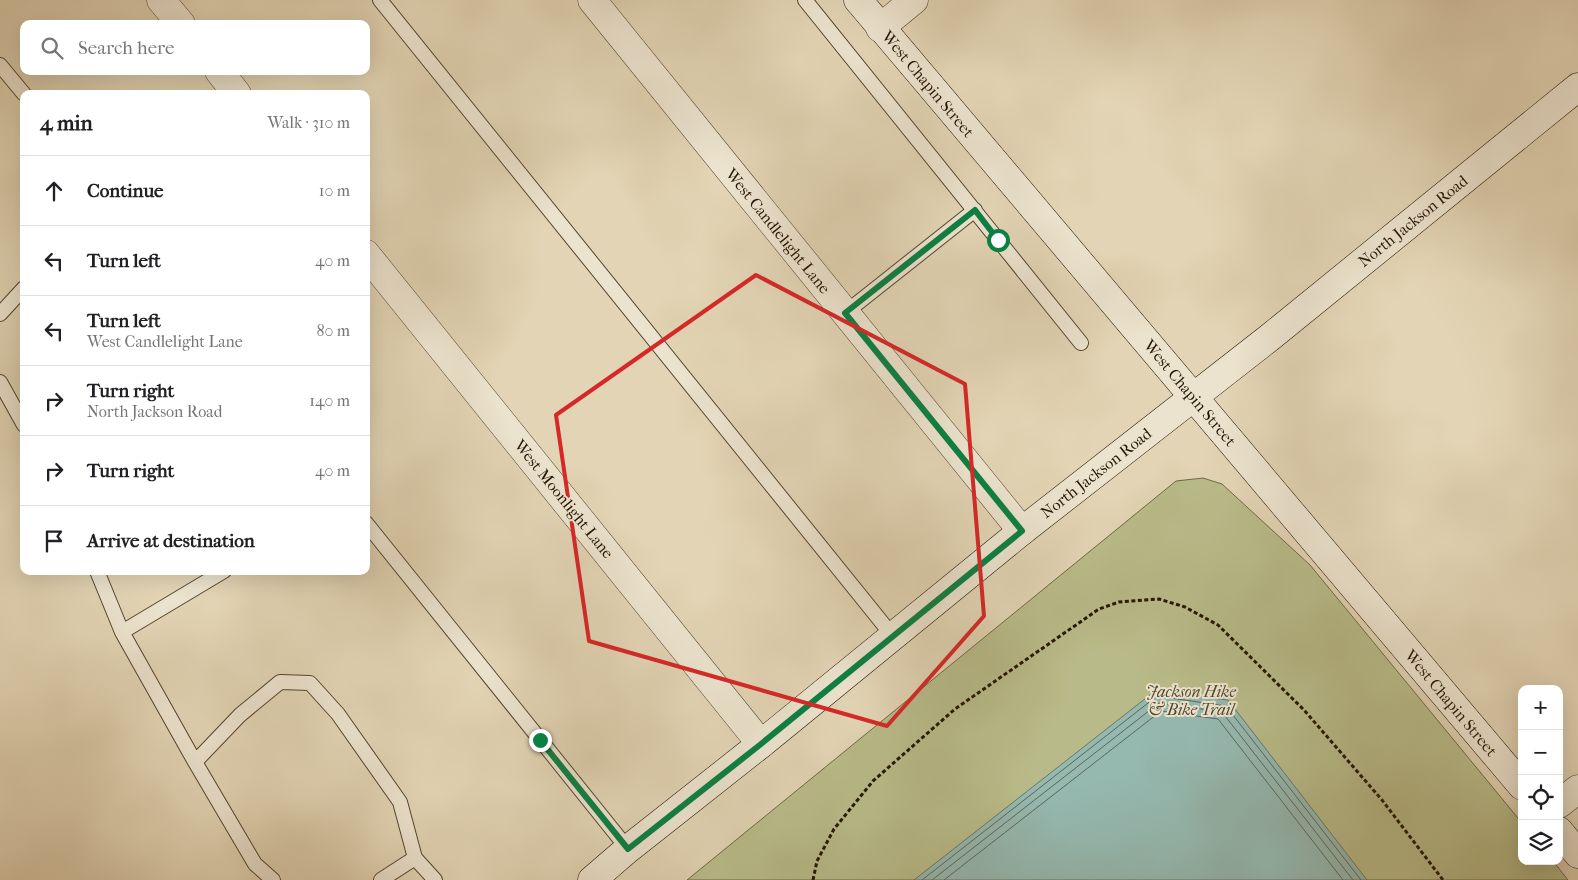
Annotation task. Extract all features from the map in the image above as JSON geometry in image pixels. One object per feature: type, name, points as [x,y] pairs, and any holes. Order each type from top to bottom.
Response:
[{"type":"street","points":[[161,0],[178,20]]},
{"type":"street","name":"West Candlelight Lane","points":[[592,0],[1022,531]]},
{"type":"street","name":"West Chapin Street","points":[[858,0],[1518,781]]},
{"type":"street","points":[[880,28],[914,0]]},
{"type":"street","points":[[222,75],[234,90]]},
{"type":"street","name":"North Jackson Road","points":[[610,867],[892,635],[1269,338],[1578,86]]},
{"type":"street","name":"West Moonlight Lane","points":[[370,259],[761,744]]},
{"type":"street","points":[[1563,801],[1578,789]]},
{"type":"street","points":[[1563,836],[1578,854]]},
{"type":"lane","points":[[380,0],[892,635]]},
{"type":"lane","points":[[805,0],[1081,343]]},
{"type":"lane","points":[[0,65],[21,90]]},
{"type":"lane","points":[[845,313],[975,210]]},
{"type":"lane","points":[[0,314],[20,292]]},
{"type":"lane","points":[[0,382],[20,419]]},
{"type":"lane","points":[[370,528],[610,867]]},
{"type":"lane","points":[[99,575],[122,632],[195,762],[255,864],[273,880]]},
{"type":"lane","points":[[122,632],[217,575]]},
{"type":"lane","points":[[195,762],[240,715],[280,682],[310,683],[338,714],[400,802],[415,858],[435,880]]},
{"type":"lane","points":[[381,880],[415,858]]},
{"type":"path","points":[[813,880],[817,862],[834,830],[873,781],[955,709],[1099,609],[1119,602],[1159,599],[1185,607],[1218,625],[1298,703],[1382,800],[1443,880]]},
{"type":"highlighted area","points":[[756,275],[965,384],[984,616],[887,726],[589,641],[556,415]]},
{"type":"green space","name":"Jackson Hike & Bike Trail","points":[[1203,478],[1222,484],[1310,565],[1518,818],[1518,865],[1556,865],[1568,880],[687,880],[1176,481]]},
{"type":"water","points":[[1155,691],[1228,700],[1367,880],[914,880]]},
{"type":"route","points":[[540,740],[628,849],[761,744],[892,635],[1022,531],[845,313],[975,210],[998,240]]}]
